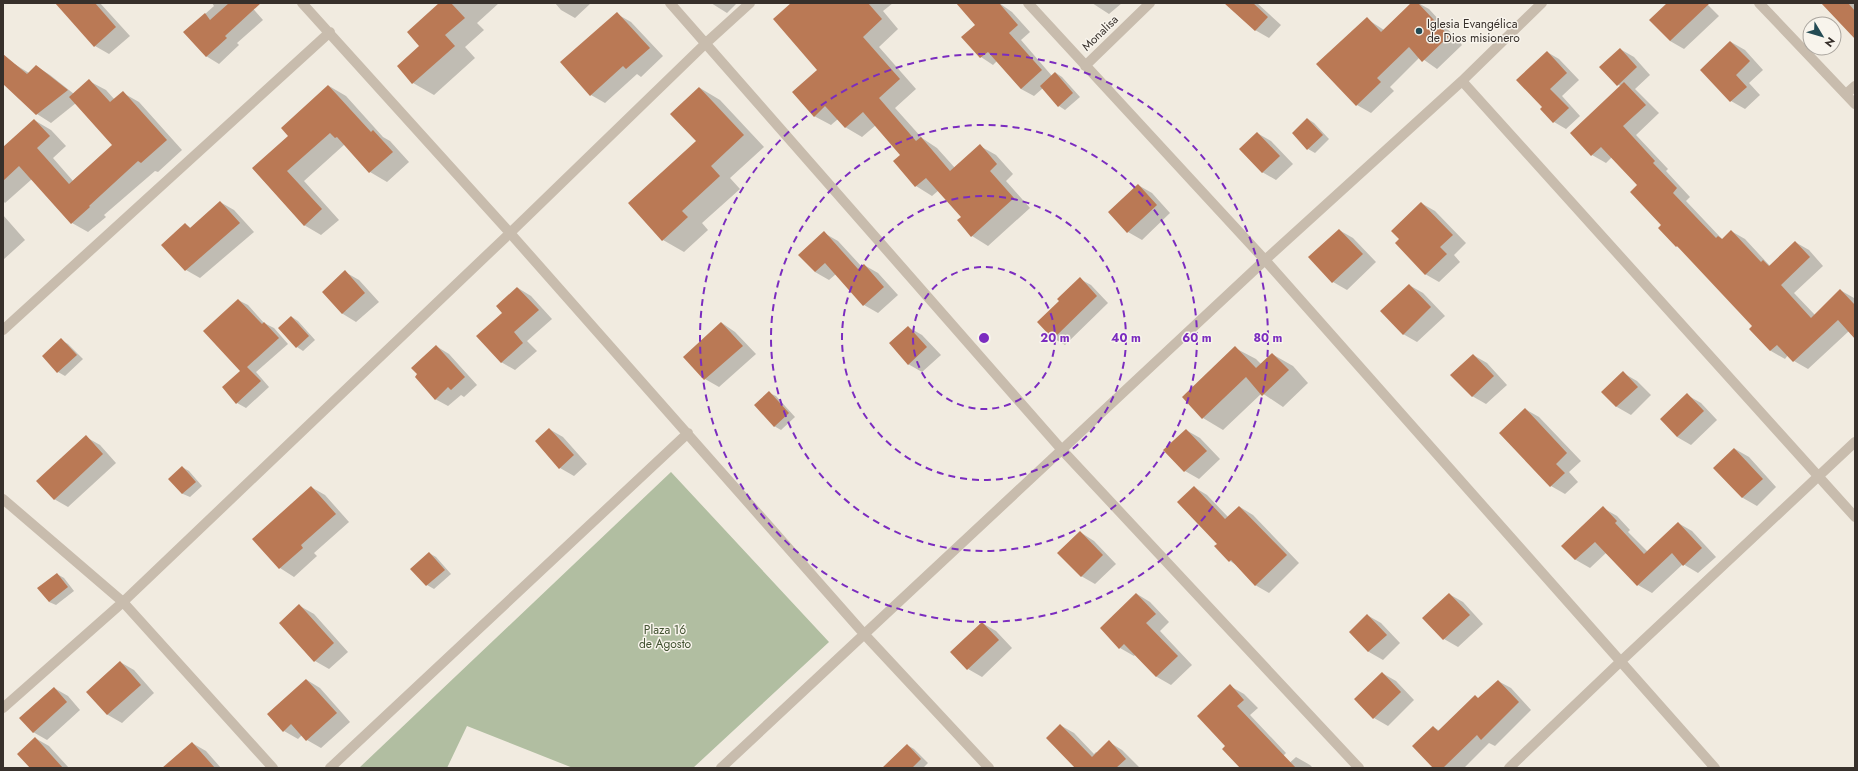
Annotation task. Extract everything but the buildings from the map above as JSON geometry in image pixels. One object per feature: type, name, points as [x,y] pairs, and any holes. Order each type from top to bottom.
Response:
[{"type":"street","points":[[302,3],[330,32],[510,233],[865,635],[989,768]]},
{"type":"street","points":[[670,3],[1062,450],[1359,768]]},
{"type":"street","points":[[3,708],[123,602],[510,233],[706,43],[750,3]]},
{"type":"street","points":[[1028,3],[1265,260],[1715,768]]},
{"type":"street","name":"Monalisa","points":[[1085,66],[1150,3]]},
{"type":"street","points":[[721,768],[1265,260],[1462,81],[1542,3]]},
{"type":"street","points":[[1759,3],[1855,104]]},
{"type":"street","points":[[3,330],[330,32]]},
{"type":"street","points":[[1462,81],[1855,517]]},
{"type":"street","points":[[1846,94],[1855,86]]},
{"type":"street","points":[[330,768],[688,433]]},
{"type":"street","points":[[1509,768],[1855,442]]},
{"type":"street","points":[[3,499],[123,602],[273,768]]},
{"type":"green space","name":"Plaza 16 de Agosto","points":[[671,472],[829,642],[693,768],[573,768],[467,726],[447,768],[359,768]]},
{"type":"place","name":"Iglesia Evangélica de Dios misionero","points":[[1419,31]]}]
